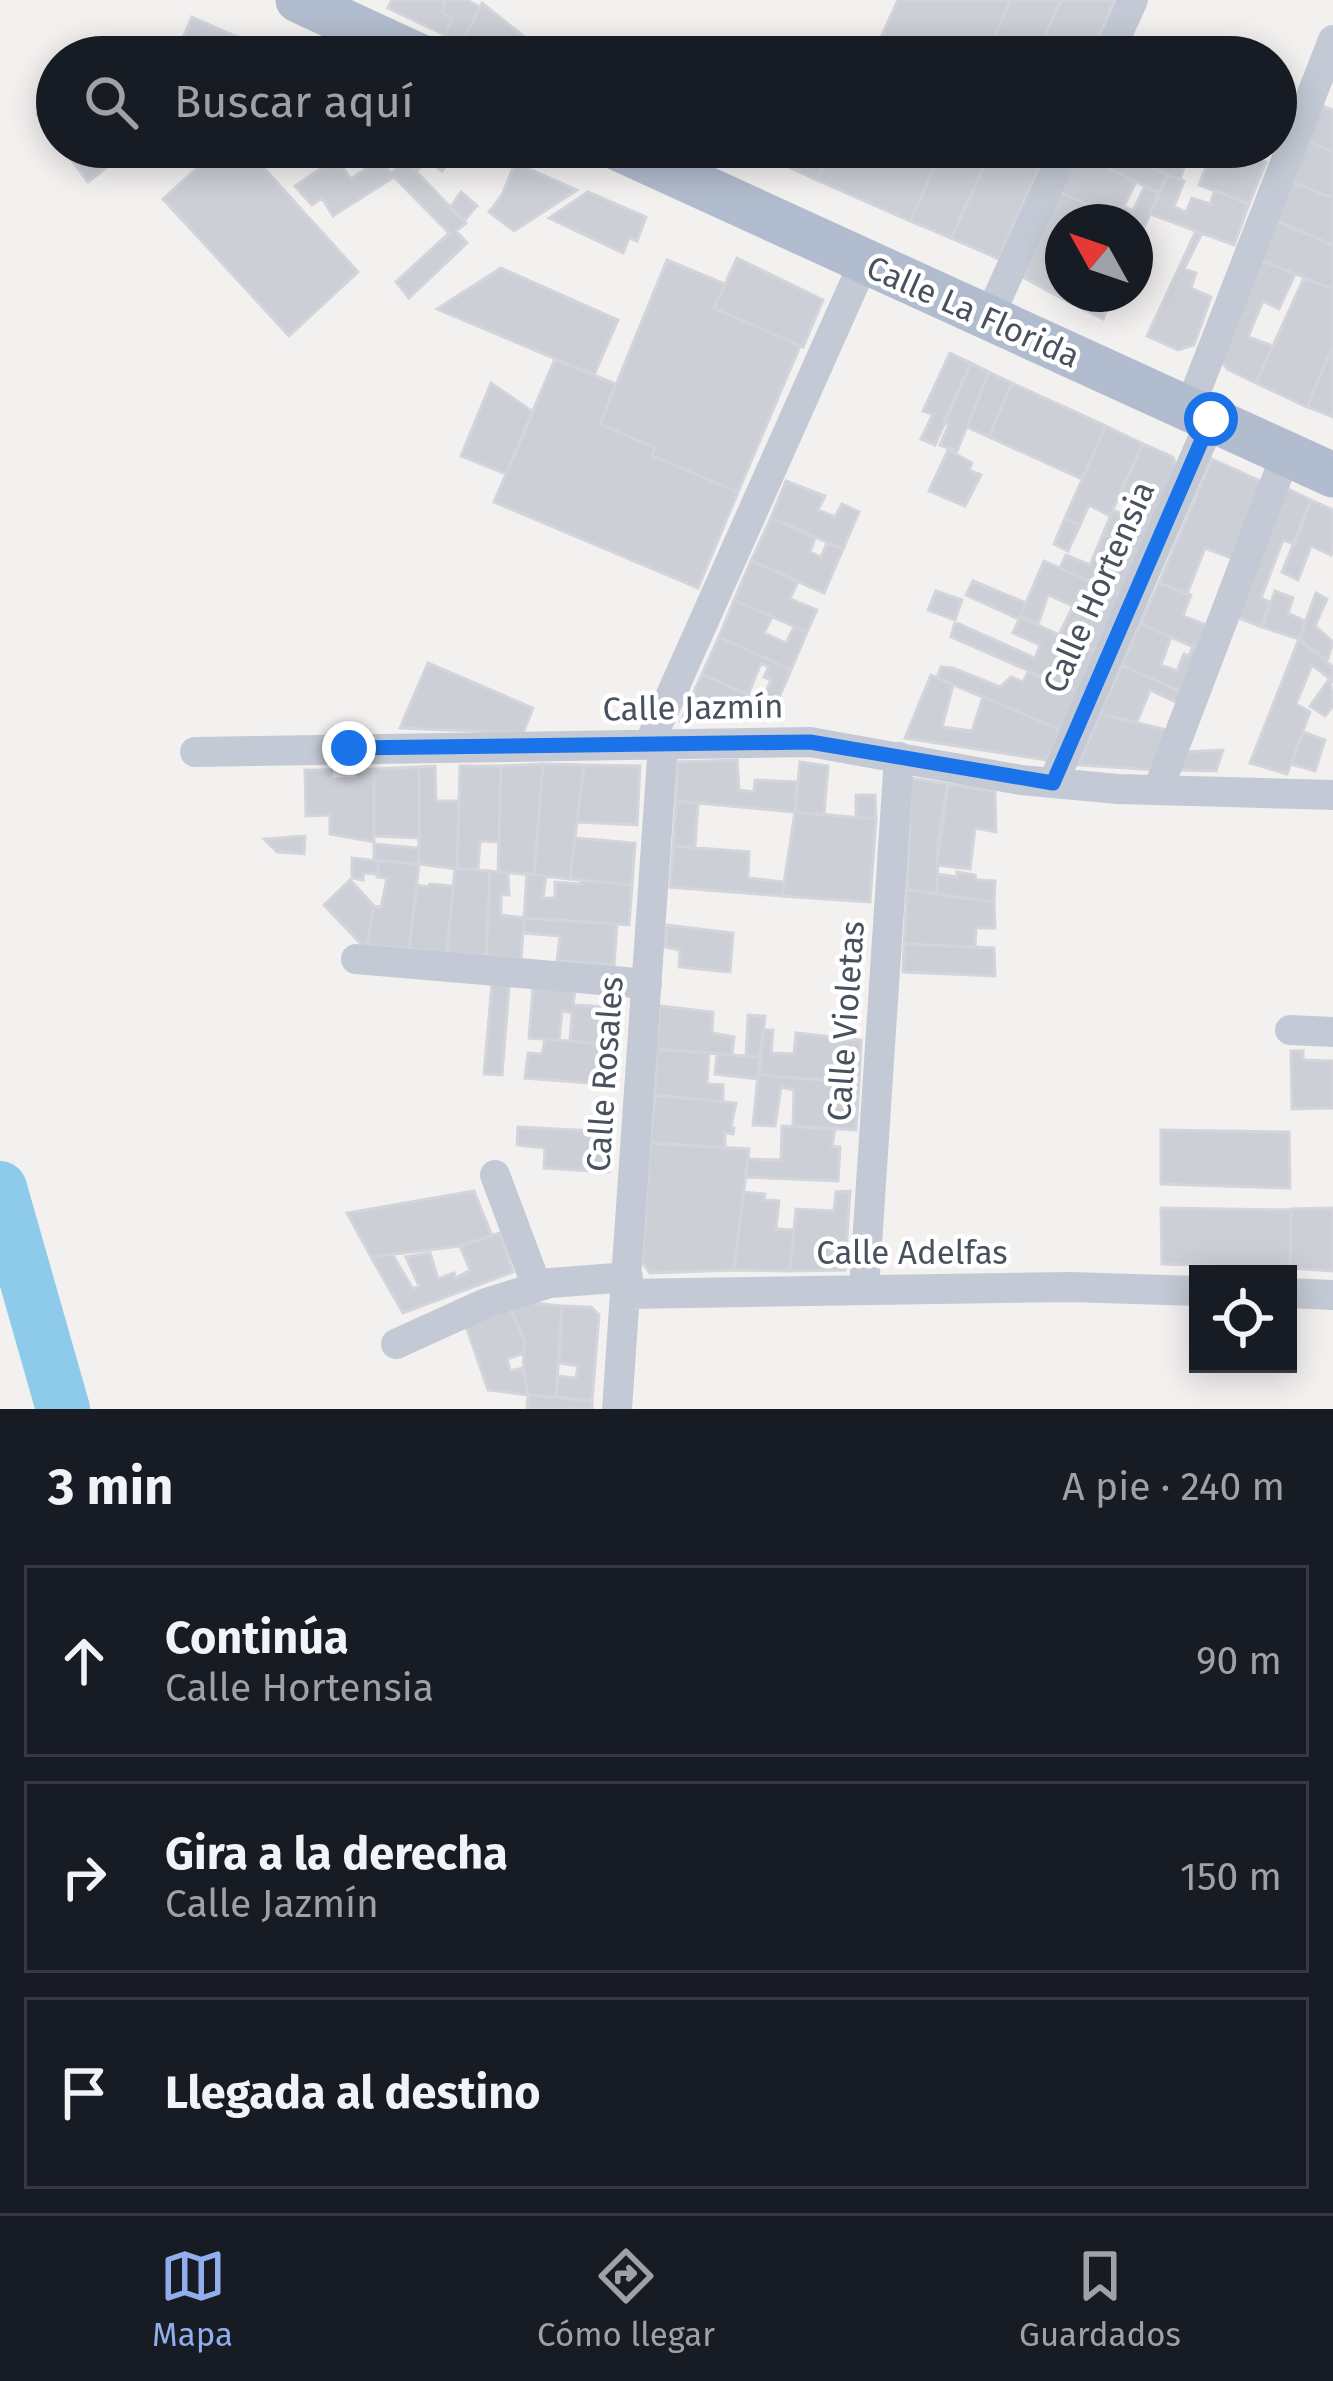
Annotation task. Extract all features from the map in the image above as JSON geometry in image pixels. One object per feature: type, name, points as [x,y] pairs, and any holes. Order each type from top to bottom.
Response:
[{"type":"main road","points":[[298,0],[376,36]]},
{"type":"main road","name":"Calle La Florida","points":[[660,168],[1333,475]]},
{"type":"street","points":[[1117,36],[1133,0]]},
{"type":"street","name":"Calle Hortensia","points":[[1297,141],[1333,40]]},
{"type":"street","points":[[988,319],[1056,168]]},
{"type":"street","name":"Calle Hortensia","points":[[1053,783],[1200,414],[1287,168]]},
{"type":"street","name":"Calle Rosales","points":[[617,1409],[647,983],[656,744],[863,262]]},
{"type":"street","points":[[1158,790],[1286,454]]},
{"type":"street","name":"Calle Jazmín","points":[[195,752],[810,742],[1053,783],[1333,795]]},
{"type":"street","name":"Calle Violetas","points":[[864,1290],[899,757]]},
{"type":"street","points":[[356,958],[647,983]]},
{"type":"street","points":[[1290,1030],[1333,1032]]},
{"type":"street","points":[[495,1175],[537,1287]]},
{"type":"street","name":"Calle Adelfas","points":[[396,1344],[486,1303],[537,1287],[1189,1291]]},
{"type":"street","points":[[1297,1294],[1333,1295]]},
{"type":"building","points":[[392,0],[446,0],[442,12],[452,18],[445,35],[388,8]]},
{"type":"building","points":[[446,0],[466,0],[480,7],[466,36],[445,35],[452,18],[442,12]]},
{"type":"building","points":[[898,0],[1011,0],[995,36],[882,36]]},
{"type":"building","points":[[1011,0],[1061,0],[1045,36],[995,36]]},
{"type":"building","points":[[1061,0],[1115,0],[1099,36],[1044,36]]},
{"type":"building","points":[[482,3],[523,36],[466,36]]},
{"type":"building","points":[[192,17],[235,36],[184,36]]},
{"type":"building","points":[[1317,104],[1333,110],[1333,152],[1304,140]]},
{"type":"building","points":[[1304,140],[1333,152],[1333,198],[1287,180],[1292,168],[1297,168]]},
{"type":"building","points":[[78,168],[106,168],[88,182]]},
{"type":"building","points":[[197,168],[264,168],[358,272],[289,336],[163,199]]},
{"type":"building","points":[[321,168],[343,168],[351,179],[367,168],[387,168],[391,173],[396,168],[413,168],[466,223],[456,231],[467,243],[409,298],[396,282],[449,233],[394,177],[333,216],[322,198],[312,205],[295,186]]},
{"type":"building","points":[[513,168],[526,168],[577,190],[514,231],[489,212]]},
{"type":"building","points":[[791,168],[822,168],[817,180]]},
{"type":"building","points":[[822,168],[934,168],[910,221],[817,180]]},
{"type":"building","points":[[934,168],[983,168],[951,238],[910,221]]},
{"type":"building","points":[[983,168],[1039,168],[999,259],[951,238]]},
{"type":"building","points":[[1068,168],[1108,168],[1136,182],[1125,204],[1086,204],[1058,191]]},
{"type":"building","points":[[1108,168],[1153,168],[1168,175],[1159,193]]},
{"type":"building","points":[[1153,168],[1184,168],[1180,180]]},
{"type":"building","points":[[1206,168],[1264,168],[1249,204],[1199,185]]},
{"type":"building","points":[[1168,175],[1184,181],[1174,207],[1186,212],[1192,198],[1210,204],[1215,190],[1249,204],[1234,245],[1153,215]]},
{"type":"building","points":[[1287,180],[1333,198],[1333,245],[1272,219]]},
{"type":"building","points":[[1145,186],[1159,193],[1153,207],[1136,204]]},
{"type":"building","points":[[1058,191],[1087,204],[1053,204]]},
{"type":"building","points":[[461,192],[477,206],[464,221],[450,208]]},
{"type":"building","points":[[588,192],[646,217],[637,241],[629,238],[623,253],[549,218]]},
{"type":"building","points":[[1272,219],[1333,245],[1333,289],[1258,259]]},
{"type":"building","points":[[1045,223],[1045,289],[1023,277]]},
{"type":"building","points":[[1196,231],[1202,233],[1184,269],[1196,273],[1191,288],[1211,297],[1194,345],[1178,350],[1147,336]]},
{"type":"building","points":[[737,258],[823,300],[803,347],[714,308]]},
{"type":"building","points":[[1258,259],[1295,274],[1279,309],[1263,301],[1248,337],[1273,346],[1256,383],[1227,369],[1219,357]]},
{"type":"building","points":[[667,260],[725,284],[714,308],[800,346],[738,492],[652,456],[655,448],[600,424]]},
{"type":"building","points":[[501,268],[618,320],[594,375],[437,309]]},
{"type":"building","points":[[1304,278],[1333,289],[1333,345],[1307,407],[1256,383]]},
{"type":"building","points":[[1333,345],[1333,417],[1307,407]]},
{"type":"building","points":[[950,353],[971,363],[935,445],[921,439],[933,414],[923,411]]},
{"type":"building","points":[[555,359],[616,384],[600,424],[655,448],[652,456],[738,492],[698,588],[494,502]]},
{"type":"building","points":[[971,363],[989,372],[957,451],[940,445],[949,424],[944,422]]},
{"type":"building","points":[[989,372],[1012,383],[989,437],[967,427]]},
{"type":"building","points":[[491,383],[533,412],[506,474],[461,456]]},
{"type":"building","points":[[1012,383],[1106,426],[1082,479],[989,437]]},
{"type":"building","points":[[1106,426],[1143,444],[1110,516],[1089,505],[1080,525],[1065,518]]},
{"type":"building","points":[[1143,444],[1173,457],[1178,471],[1140,551],[1103,534],[1113,510],[1127,516],[1133,504],[1118,497]]},
{"type":"building","points":[[948,450],[972,463],[969,470],[981,475],[965,506],[929,491]]},
{"type":"building","points":[[1212,459],[1267,484],[1237,560],[1205,548],[1187,594],[1159,583]]},
{"type":"building","points":[[786,481],[825,496],[818,510],[835,517],[842,504],[859,512],[843,549],[771,518]]},
{"type":"building","points":[[1282,486],[1311,500],[1295,544],[1283,540],[1261,598],[1270,602],[1262,627],[1231,615]]},
{"type":"building","points":[[1311,500],[1333,510],[1333,550],[1331,555],[1311,546],[1298,580],[1282,572]]},
{"type":"building","points":[[771,518],[815,538],[810,552],[821,557],[827,543],[843,549],[824,593],[751,561]]},
{"type":"building","points":[[1065,518],[1080,525],[1068,551],[1054,544]]},
{"type":"building","points":[[1103,534],[1140,551],[1121,595],[1060,568],[1066,555],[1090,565]]},
{"type":"building","points":[[751,561],[798,581],[790,599],[817,610],[807,632],[734,600]]},
{"type":"building","points":[[1044,561],[1121,595],[1095,651],[1059,635],[1073,606],[1048,595],[1038,624],[1020,617]]},
{"type":"building","points":[[973,581],[1026,603],[1019,619],[966,595]]},
{"type":"building","points":[[1159,583],[1191,595],[1183,616],[1212,627],[1203,651],[1140,624]]},
{"type":"building","points":[[936,591],[962,600],[955,620],[928,610]]},
{"type":"building","points":[[1275,591],[1293,598],[1288,613],[1305,621],[1299,639],[1262,627]]},
{"type":"building","points":[[1316,593],[1327,599],[1315,626],[1333,642],[1327,661],[1299,639]]},
{"type":"building","points":[[734,600],[772,617],[764,633],[786,643],[794,627],[807,632],[791,670],[719,637]]},
{"type":"building","points":[[1020,617],[1095,651],[1078,692],[951,637],[955,622],[1035,658],[1040,645],[1013,633]]},
{"type":"building","points":[[1140,624],[1171,637],[1161,665],[1177,671],[1193,646],[1203,651],[1186,694],[1122,665]]},
{"type":"building","points":[[719,637],[791,670],[775,707],[762,701],[771,680],[764,677],[769,667],[761,663],[748,695],[702,674]]},
{"type":"building","points":[[1299,639],[1333,667],[1333,681],[1312,665],[1296,704],[1310,712],[1287,774],[1250,763]]},
{"type":"building","points":[[428,663],[533,708],[523,733],[400,728]]},
{"type":"building","points":[[1122,665],[1186,694],[1182,705],[1150,690],[1137,722],[1100,714]]},
{"type":"building","points":[[941,667],[1000,687],[1011,677],[1023,682],[1028,672],[1078,692],[1061,730],[937,678]]},
{"type":"building","points":[[702,674],[775,707],[770,720],[681,721]]},
{"type":"building","points":[[931,675],[953,685],[942,727],[972,731],[983,697],[1061,730],[1047,760],[905,738]]},
{"type":"building","points":[[1330,678],[1333,706],[1325,716],[1310,706]]},
{"type":"building","points":[[1100,714],[1172,731],[1156,770],[1078,765]]},
{"type":"building","points":[[1303,732],[1325,740],[1315,771],[1291,764]]},
{"type":"building","points":[[1223,750],[1216,771],[1176,770],[1183,752]]},
{"type":"building","points":[[737,760],[739,790],[754,792],[755,780],[797,782],[795,812],[676,801],[678,762]]},
{"type":"building","points":[[800,762],[828,766],[824,815],[795,812]]},
{"type":"building","points":[[543,764],[534,875],[498,872],[501,766]]},
{"type":"building","points":[[543,764],[584,765],[570,879],[534,875]]},
{"type":"building","points":[[584,765],[640,766],[637,825],[577,822]]},
{"type":"building","points":[[435,766],[436,801],[459,801],[457,869],[419,864],[419,767]]},
{"type":"building","points":[[460,766],[501,766],[499,842],[480,841],[478,869],[457,869]]},
{"type":"building","points":[[419,767],[419,838],[374,836],[374,769]]},
{"type":"building","points":[[374,769],[374,842],[330,834],[330,815],[306,816],[305,770],[332,770],[331,779],[357,779],[356,770]]},
{"type":"building","points":[[911,778],[948,784],[938,840],[937,894],[907,890]]},
{"type":"building","points":[[948,784],[995,791],[996,832],[975,828],[970,869],[937,865]]},
{"type":"building","points":[[856,795],[875,795],[876,819],[856,817]]},
{"type":"building","points":[[676,801],[698,803],[695,847],[673,846]]},
{"type":"building","points":[[795,812],[876,819],[870,902],[782,896]]},
{"type":"building","points":[[305,836],[304,854],[277,852],[264,839]]},
{"type":"building","points":[[575,838],[635,843],[632,885],[570,879]]},
{"type":"building","points":[[374,844],[419,848],[419,864],[374,860]]},
{"type":"building","points":[[673,846],[749,852],[748,878],[784,882],[782,896],[670,887]]},
{"type":"building","points":[[352,858],[379,861],[378,874],[364,873],[363,880],[352,878]]},
{"type":"building","points":[[379,861],[419,864],[409,949],[367,945],[374,906],[381,907],[387,878],[377,877]]},
{"type":"building","points":[[455,868],[490,871],[486,956],[447,953]]},
{"type":"building","points":[[490,871],[508,873],[509,895],[501,895],[501,915],[524,918],[521,959],[486,956]]},
{"type":"building","points":[[957,872],[995,881],[994,902],[937,894],[937,874],[957,877]]},
{"type":"building","points":[[527,874],[546,876],[543,898],[555,898],[555,882],[632,885],[629,925],[524,918]]},
{"type":"building","points":[[350,880],[374,906],[367,945],[324,905]]},
{"type":"building","points":[[417,885],[453,886],[447,953],[409,949]]},
{"type":"building","points":[[907,890],[994,902],[995,928],[976,928],[975,947],[904,944]]},
{"type":"building","points":[[524,918],[617,924],[614,965],[557,961],[560,936],[524,933]]},
{"type":"building","points":[[667,925],[733,933],[730,972],[679,967],[680,950],[665,947]]},
{"type":"building","points":[[904,944],[994,948],[995,976],[903,972]]},
{"type":"building","points":[[492,983],[509,987],[502,1075],[484,1074]]},
{"type":"building","points":[[533,988],[575,990],[573,1005],[606,1007],[613,1016],[608,1044],[570,1041],[572,1013],[562,1011],[559,1040],[529,1038]]},
{"type":"building","points":[[660,1006],[713,1012],[712,1033],[734,1037],[732,1055],[656,1049]]},
{"type":"building","points":[[748,1015],[765,1016],[761,1057],[746,1056]]},
{"type":"building","points":[[763,1030],[773,1030],[771,1053],[794,1054],[796,1033],[861,1040],[859,1083],[758,1075]]},
{"type":"building","points":[[545,1039],[619,1045],[616,1085],[525,1078],[528,1053],[542,1054]]},
{"type":"building","points":[[656,1049],[709,1053],[707,1084],[723,1085],[723,1102],[655,1095]]},
{"type":"building","points":[[1291,1051],[1303,1051],[1303,1060],[1333,1061],[1333,1108],[1292,1109]]},
{"type":"building","points":[[717,1054],[761,1057],[758,1079],[715,1074]]},
{"type":"building","points":[[758,1075],[859,1083],[856,1130],[793,1126],[794,1090],[781,1087],[775,1126],[753,1125]]},
{"type":"building","points":[[655,1095],[736,1103],[733,1134],[725,1133],[725,1148],[650,1143]]},
{"type":"building","points":[[782,1126],[835,1129],[832,1146],[840,1147],[838,1181],[745,1177],[748,1159],[781,1160]]},
{"type":"building","points":[[518,1127],[612,1132],[609,1172],[544,1168],[545,1148],[517,1145]]},
{"type":"building","points":[[1161,1130],[1289,1132],[1290,1188],[1161,1184]]},
{"type":"building","points":[[650,1143],[749,1149],[734,1270],[650,1273],[642,1262]]},
{"type":"building","points":[[474,1191],[492,1236],[460,1246],[371,1257],[347,1213]]},
{"type":"building","points":[[850,1191],[845,1270],[790,1271],[796,1209],[834,1211],[836,1192]]},
{"type":"building","points":[[744,1192],[779,1201],[776,1229],[794,1230],[790,1271],[734,1270]]},
{"type":"building","points":[[1161,1208],[1291,1210],[1290,1265],[1162,1264]]},
{"type":"building","points":[[1333,1208],[1333,1271],[1290,1265],[1291,1209]]},
{"type":"building","points":[[500,1233],[513,1272],[403,1313],[371,1257],[392,1254],[413,1289],[419,1286],[406,1257],[430,1253],[438,1279],[454,1273],[456,1278],[470,1270],[460,1246]]},
{"type":"building","points":[[526,1302],[562,1306],[556,1397],[528,1395],[525,1341],[510,1309]]},
{"type":"building","points":[[562,1306],[591,1307],[599,1315],[592,1401],[556,1397],[558,1376],[576,1378],[578,1366],[559,1363]]},
{"type":"building","points":[[510,1309],[525,1341],[524,1353],[507,1359],[510,1371],[523,1368],[528,1395],[488,1390],[465,1323]]},
{"type":"building","points":[[528,1395],[592,1401],[592,1409],[527,1409]]},
{"type":"waterway","points":[[0,1188],[63,1409]]},
{"type":"route","points":[[349,748],[810,742],[1053,783],[1211,419]]}]
